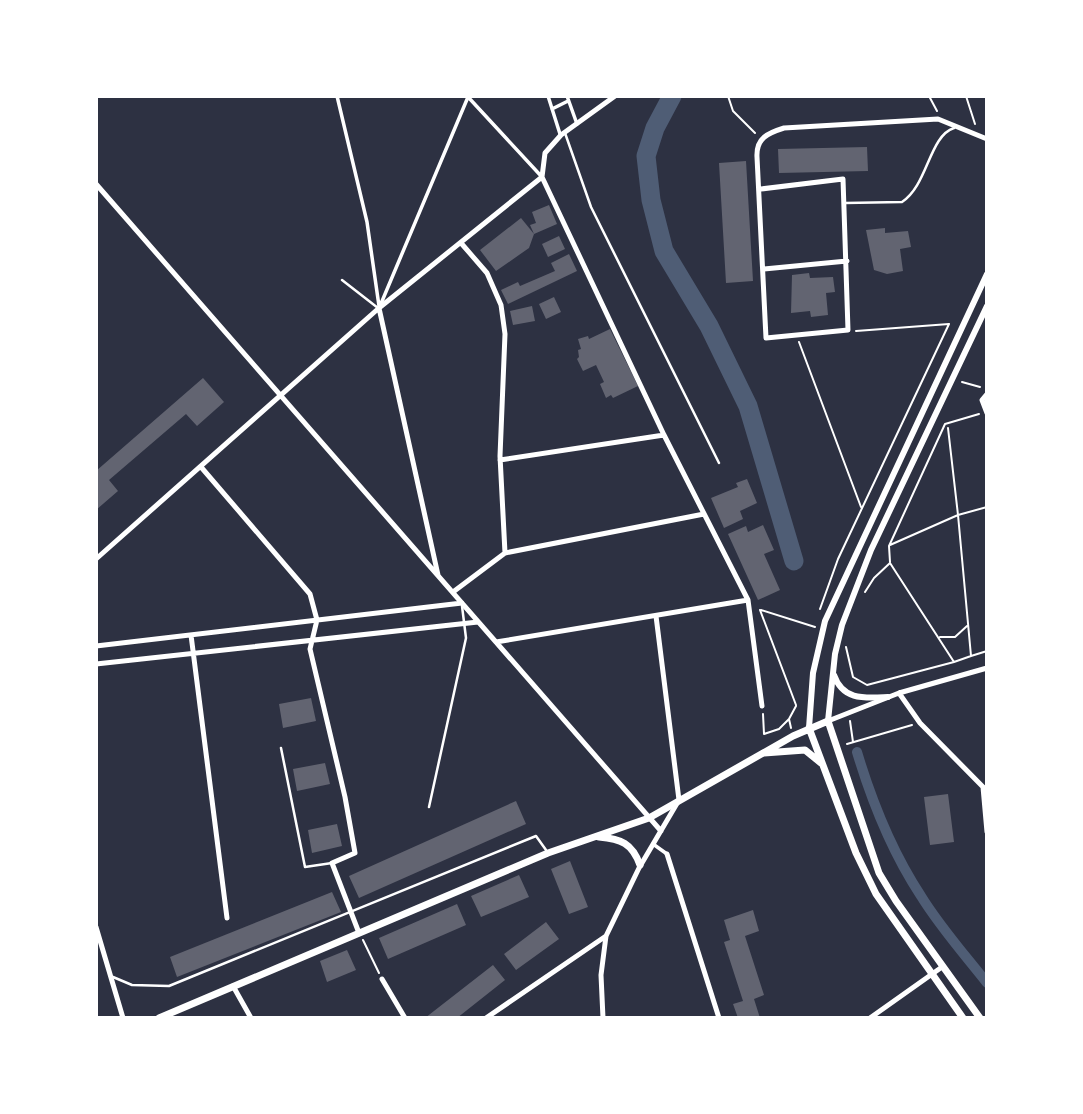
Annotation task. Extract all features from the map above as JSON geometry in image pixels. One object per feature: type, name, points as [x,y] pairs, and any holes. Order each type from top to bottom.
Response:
[{"type":"main road","points":[[159,1018],[548,853],[649,818],[760,754],[828,721],[879,873],[980,1018]]},
{"type":"main road","points":[[809,728],[865,873],[888,915],[963,1018]]},
{"type":"main road","points":[[760,754],[805,750],[822,764]]},
{"type":"main road","points":[[594,837],[618,839],[628,844],[635,851],[640,865]]},
{"type":"street","points":[[337,96],[367,222],[379,308],[438,576]]},
{"type":"street","points":[[548,96],[563,133]]},
{"type":"street","points":[[96,559],[379,308],[542,177],[545,153],[563,133],[615,96]]},
{"type":"street","points":[[379,308],[468,97],[542,177],[664,435],[748,600],[762,706]]},
{"type":"street","points":[[552,109],[567,98],[577,124]]},
{"type":"street","points":[[761,189],[844,179],[848,330],[766,338],[757,146],[761,138],[784,128],[938,119],[987,139]]},
{"type":"street","points":[[96,184],[661,831]]},
{"type":"street","points":[[96,203],[104,196]]},
{"type":"street","points":[[461,243],[487,273],[501,305],[505,334],[500,460],[505,553]]},
{"type":"street","points":[[764,269],[847,261]]},
{"type":"street","points":[[809,728],[813,673],[823,630],[858,545],[987,274]]},
{"type":"street","points":[[987,306],[871,550],[842,625],[833,672],[828,721],[899,693],[987,668]]},
{"type":"street","points":[[986,413],[982,400],[987,394]]},
{"type":"street","points":[[500,460],[664,435]]},
{"type":"street","points":[[201,467],[304,584],[316,610],[317,620],[310,649],[345,797],[355,853],[332,863],[359,933]]},
{"type":"street","points":[[453,592],[505,553],[704,514]]},
{"type":"street","points":[[496,642],[748,600]]},
{"type":"street","points":[[96,646],[462,603]]},
{"type":"street","points":[[603,1018],[601,975],[606,936],[640,865],[679,800],[656,616]]},
{"type":"street","points":[[96,664],[478,622]]},
{"type":"street","points":[[191,635],[227,918]]},
{"type":"street","points":[[833,672],[840,688],[852,696],[888,697]]},
{"type":"street","points":[[899,693],[920,723],[985,789],[987,832]]},
{"type":"street","points":[[653,844],[667,854],[719,1018]]},
{"type":"street","points":[[96,928],[123,1018]]},
{"type":"street","points":[[486,1018],[606,936]]},
{"type":"street","points":[[870,1018],[942,967]]},
{"type":"street","points":[[382,979],[405,1018]]},
{"type":"street","points":[[233,986],[251,1018]]},
{"type":"lane","points":[[844,203],[902,202],[910,197],[917,189],[946,131],[961,127]]},
{"type":"lane","points":[[563,133],[592,207],[719,463]]},
{"type":"lane","points":[[342,280],[379,308]]},
{"type":"lane","points":[[429,807],[466,638],[462,603]]},
{"type":"lane","points":[[281,748],[305,867],[332,863]]},
{"type":"lane","points":[[111,976],[132,985],[169,986],[536,836],[541,839],[548,853]]},
{"type":"path","points":[[727,96],[733,111],[761,138]]},
{"type":"path","points":[[929,96],[934,103],[938,119]]},
{"type":"path","points":[[966,96],[978,135]]},
{"type":"path","points":[[818,616],[838,559],[949,324],[848,330]]},
{"type":"path","points":[[796,335],[862,508]]},
{"type":"path","points":[[954,662],[890,563],[889,546],[946,424],[986,413]]},
{"type":"path","points":[[947,425],[971,656]]},
{"type":"path","points":[[889,546],[958,515],[987,507]]},
{"type":"path","points":[[861,599],[874,578],[890,563]]},
{"type":"path","points":[[750,607],[823,630]]},
{"type":"path","points":[[760,610],[796,706]]},
{"type":"path","points":[[939,637],[956,637],[967,627],[968,621]]},
{"type":"path","points":[[846,645],[853,677],[867,685],[987,651]]},
{"type":"path","points":[[762,706],[764,734],[779,729],[789,719]]},
{"type":"path","points":[[848,713],[853,742]]},
{"type":"path","points":[[359,933],[382,979]]},
{"type":"building","points":[[867,147],[868,171],[779,173],[778,149]]},
{"type":"building","points":[[746,161],[753,281],[726,283],[719,163]]},
{"type":"building","points":[[549,205],[557,224],[534,234],[530,225],[536,223],[532,212]]},
{"type":"building","points":[[521,218],[534,234],[529,248],[496,271],[480,250]]},
{"type":"building","points":[[885,228],[885,233],[908,231],[911,247],[900,249],[903,271],[887,274],[874,270],[866,230]]},
{"type":"building","points":[[559,236],[565,249],[548,257],[542,244]]},
{"type":"building","points":[[569,254],[577,271],[508,304],[501,290],[518,282],[520,286],[555,271],[551,263]]},
{"type":"building","points":[[809,273],[810,278],[833,277],[835,292],[826,293],[828,315],[811,317],[810,311],[791,313],[792,275]]},
{"type":"building","points":[[554,297],[561,312],[546,319],[539,304]]},
{"type":"building","points":[[532,306],[535,321],[513,325],[510,311]]},
{"type":"building","points":[[610,329],[638,386],[613,398],[611,395],[606,398],[600,384],[604,382],[596,365],[583,371],[577,359],[578,350],[581,349],[578,339],[588,336],[589,339]]},
{"type":"building","points":[[203,378],[224,402],[197,426],[186,414],[109,480],[118,491],[96,510],[96,471]]},
{"type":"building","points":[[747,479],[757,503],[740,511],[743,519],[724,528],[711,498],[738,487],[736,483]]},
{"type":"building","points":[[763,525],[774,550],[764,554],[780,590],[758,600],[728,534],[746,526],[748,532]]},
{"type":"building","points":[[311,698],[316,721],[283,728],[279,704]]},
{"type":"building","points":[[325,763],[330,784],[297,791],[293,769]]},
{"type":"building","points":[[948,794],[954,842],[930,845],[924,797]]},
{"type":"building","points":[[516,801],[526,824],[359,898],[349,876]]},
{"type":"building","points":[[337,824],[342,846],[312,853],[308,830]]},
{"type":"building","points":[[570,861],[588,907],[569,914],[551,869]]},
{"type":"building","points":[[519,875],[529,897],[481,917],[471,896]]},
{"type":"building","points":[[332,892],[341,912],[177,977],[170,957]]},
{"type":"building","points":[[457,904],[466,925],[388,959],[379,938]]},
{"type":"building","points":[[753,910],[759,931],[745,936],[764,995],[754,999],[760,1018],[738,1018],[733,1004],[743,1001],[724,942],[730,940],[724,920]]},
{"type":"building","points":[[546,922],[559,939],[516,970],[504,954]]},
{"type":"building","points":[[347,950],[356,970],[327,982],[320,961]]},
{"type":"building","points":[[493,965],[505,980],[457,1018],[425,1018]]},
{"type":"waterway","points":[[672,96],[655,128],[646,156],[651,200],[664,251],[709,326],[748,406],[794,561]]},
{"type":"waterway","points":[[857,752],[869,789],[901,862],[936,919],[987,983]]}]
